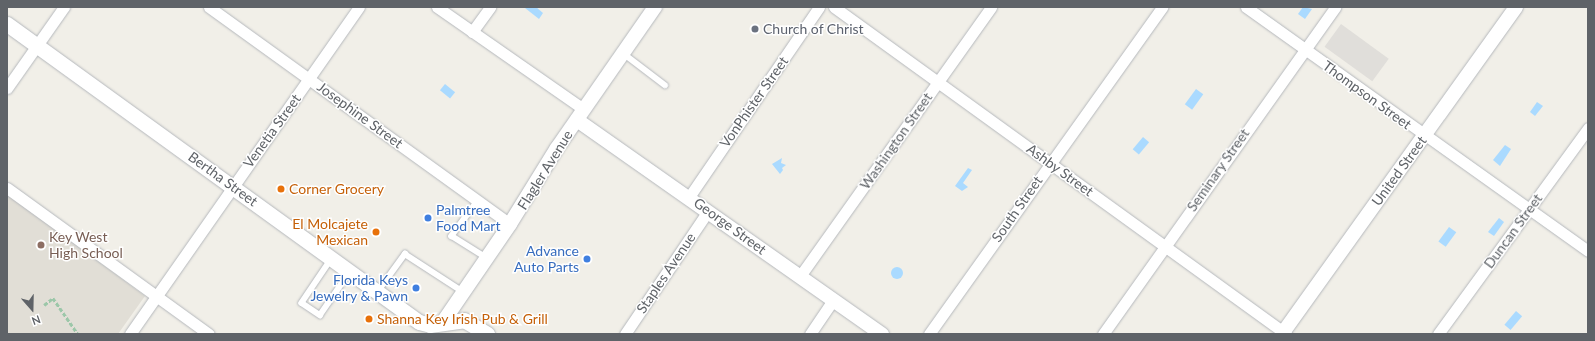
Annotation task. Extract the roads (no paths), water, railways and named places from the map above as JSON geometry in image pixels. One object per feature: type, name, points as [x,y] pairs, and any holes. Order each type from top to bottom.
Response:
[{"type":"main road","name":"Bertha Street","points":[[7,24],[422,323],[439,328],[464,320],[487,334]]},
{"type":"street","points":[[7,88],[64,7]]},
{"type":"street","name":"Josephine Street","points":[[209,7],[510,224]]},
{"type":"street","name":"Venetia Street","points":[[130,334],[359,7]]},
{"type":"street","name":"George Street","points":[[438,7],[708,211],[882,334]]},
{"type":"street","points":[[472,32],[490,7]]},
{"type":"street","name":"Flagler Avenue","points":[[439,328],[462,291],[510,224],[580,114],[655,7]]},
{"type":"street","name":"VonPhister Street","points":[[689,197],[819,7]]},
{"type":"street","name":"Ashby Street","points":[[834,7],[1050,163],[1163,247],[1284,333]]},
{"type":"street","name":"Washington Street","points":[[800,276],[991,7]]},
{"type":"street","name":"South Street","points":[[929,334],[1162,7]]},
{"type":"street","name":"Thompson Street","points":[[1246,7],[1424,136],[1530,208],[1588,251]]},
{"type":"street","name":"Seminary Street","points":[[1103,334],[1163,247],[1335,7]]},
{"type":"street","name":"United Street","points":[[1284,333],[1516,7]]},
{"type":"street","name":"Duncan Street","points":[[1438,334],[1588,128]]},
{"type":"street","points":[[7,188],[209,334]]},
{"type":"street","name":"Staples Avenue","points":[[625,334],[708,211]]},
{"type":"street","points":[[810,334],[833,300]]},
{"type":"lane","points":[[623,53],[666,85]]},
{"type":"lane","points":[[478,201],[452,236],[486,257]]},
{"type":"lane","points":[[378,292],[405,254],[462,291]]},
{"type":"lane","points":[[332,258],[302,303],[320,315],[350,271]]},
{"type":"water","points":[[536,7],[543,13],[539,19],[525,8]]},
{"type":"water","points":[[1303,7],[1312,9],[1305,19],[1298,14]]},
{"type":"water","points":[[445,84],[455,92],[450,98],[440,90]]},
{"type":"water","points":[[1196,89],[1203,94],[1192,110],[1185,104]]},
{"type":"water","points":[[1537,102],[1543,106],[1535,116],[1530,112]]},
{"type":"water","points":[[1143,137],[1149,142],[1139,154],[1133,149]]},
{"type":"water","points":[[1505,145],[1511,149],[1500,166],[1493,160]]},
{"type":"water","points":[[782,158],[781,163],[786,165],[782,168],[783,170],[780,174],[772,164]]},
{"type":"water","points":[[968,168],[972,170],[963,183],[968,187],[962,191],[955,186]]},
{"type":"water","points":[[1499,218],[1504,222],[1494,236],[1488,232]]},
{"type":"water","points":[[1449,227],[1456,232],[1446,247],[1438,242]]},
{"type":"water","points":[[899,267],[902,268],[902,278],[895,279],[892,278],[891,271],[892,268]]},
{"type":"water","points":[[1516,311],[1522,316],[1511,330],[1504,325]]},
{"type":"place","name":"Church of Christ","points":[[755,29]]},
{"type":"place","name":"Corner Grocery","points":[[281,189]]},
{"type":"place","name":"Palmtree Food Mart","points":[[428,218]]},
{"type":"place","name":"El Molcajete Mexican","points":[[376,232]]},
{"type":"place","name":"Key West High School","points":[[41,245]]},
{"type":"place","name":"Advance Auto Parts","points":[[587,259]]},
{"type":"place","name":"Florida Keys Jewelry & Pawn","points":[[416,288]]},
{"type":"place","name":"Shanna Key Irish Pub & Grill","points":[[369,319]]}]
